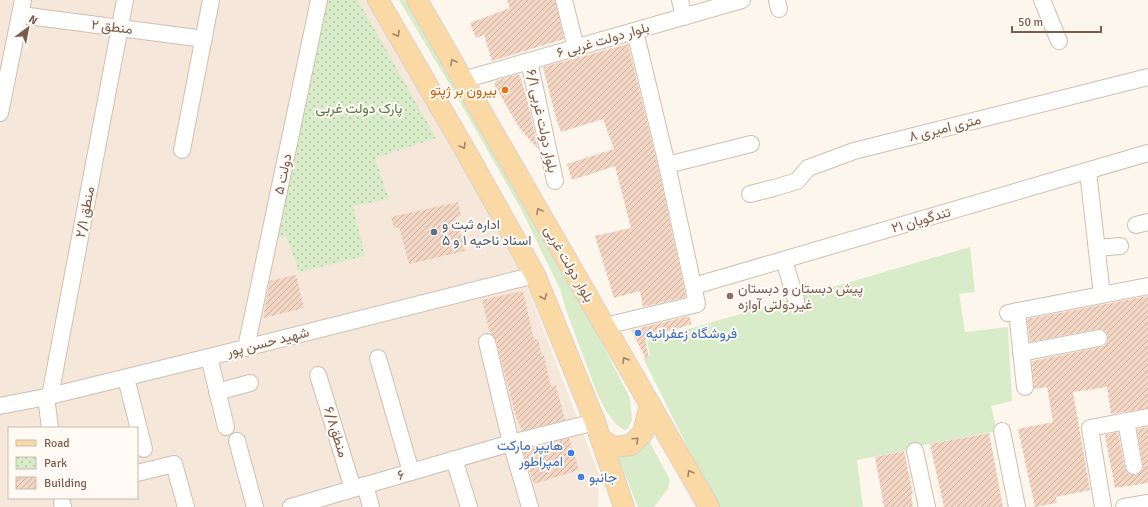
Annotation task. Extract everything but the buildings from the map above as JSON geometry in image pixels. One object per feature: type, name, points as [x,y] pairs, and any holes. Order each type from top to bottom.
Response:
[{"type":"main road","points":[[378,0],[468,155],[535,275],[598,430],[624,507]]},
{"type":"main road","name":"بلوار دولت غربی","points":[[417,0],[709,507]]},
{"type":"main road","points":[[598,430],[614,447],[631,445],[643,433],[650,404]]},
{"type":"street","name":"منطق ۲/۱","points":[[50,427],[48,396],[120,28],[124,0]]},
{"type":"street","points":[[182,150],[211,0]]},
{"type":"street","name":"۵ دولت","points":[[246,348],[319,0]]},
{"type":"street","points":[[564,0],[576,48]]},
{"type":"street","points":[[680,0],[684,17]]},
{"type":"street","name":"بلوار دولت غربی ۶","points":[[463,80],[742,0]]},
{"type":"street","points":[[1042,0],[1059,41]]},
{"type":"street","name":"منطق ۲","points":[[22,8],[120,28],[204,39]]},
{"type":"street","points":[[0,113],[22,8]]},
{"type":"street","points":[[605,326],[697,304],[667,165],[635,31]]},
{"type":"street","name":"بلوار دولت غربی ۶/۱","points":[[529,61],[555,181]]},
{"type":"street","name":"۸ متری امیری","points":[[750,194],[797,180],[808,168],[854,151],[1148,77]]},
{"type":"street","points":[[667,165],[751,144]]},
{"type":"street","name":"۲۱ تندگویان","points":[[694,286],[1148,153]]},
{"type":"street","points":[[1088,171],[1101,287]]},
{"type":"street","points":[[1097,248],[1120,246]]},
{"type":"street","points":[[784,260],[796,300]]},
{"type":"street","name":"شهید حسن پور","points":[[0,406],[209,358],[535,275]]},
{"type":"street","points":[[1025,387],[1021,353],[1012,312],[1148,286]]},
{"type":"street","points":[[1021,353],[1099,338]]},
{"type":"street","points":[[487,342],[511,443],[530,507]]},
{"type":"street","points":[[209,358],[226,427]]},
{"type":"street","points":[[378,358],[411,472]]},
{"type":"street","name":"منطق۶/۸","points":[[318,375],[359,487],[371,507]]},
{"type":"street","points":[[126,378],[144,449]]},
{"type":"street","points":[[217,392],[250,383]]},
{"type":"street","points":[[1102,507],[1090,428],[1148,417]]},
{"type":"street","points":[[1126,421],[1134,466]]},
{"type":"street","name":"۶","points":[[291,507],[511,443],[598,430]]},
{"type":"street","points":[[1002,431],[1017,507]]},
{"type":"street","points":[[237,441],[255,507]]},
{"type":"street","points":[[916,451],[927,507]]},
{"type":"street","points":[[454,459],[469,507]]},
{"type":"street","points":[[138,473],[174,464],[186,507]]},
{"type":"street","points":[[1124,507],[1148,504]]},
{"type":"shaded area","points":[[0,0],[367,0],[408,67],[518,263],[599,475],[598,507],[0,507]]},
{"type":"green space","name":"پارک دولت غربی","points":[[328,0],[358,0],[436,138],[375,158],[389,199],[353,206],[365,256],[299,272],[286,236],[276,238]]},
{"type":"green space","points":[[399,0],[413,0],[579,299],[630,398],[632,420],[626,430],[622,429],[616,424],[606,411],[597,393],[566,310],[560,289],[521,209]]},
{"type":"green space","points":[[970,247],[975,292],[959,294],[965,332],[1008,327],[1012,401],[991,406],[997,431],[857,460],[863,507],[716,507],[643,358],[650,355],[647,341]]},
{"type":"green space","points":[[647,437],[670,480],[668,489],[654,507],[638,507],[616,452]]},
{"type":"place","name":"بیرون بر ژپتو","points":[[505,90]]},
{"type":"place","name":"اداره ثبت و اسناد ناحیه ۱ و ۵","points":[[434,232]]},
{"type":"place","name":"پیش دبستان و دبستان غیردولتی آوازه","points":[[730,296]]},
{"type":"place","name":"فروشگاه زعفرانیه","points":[[638,333]]},
{"type":"place","name":"هایپر مارکت امپراطور","points":[[571,453]]},
{"type":"place","name":"جانبو","points":[[581,477]]}]
